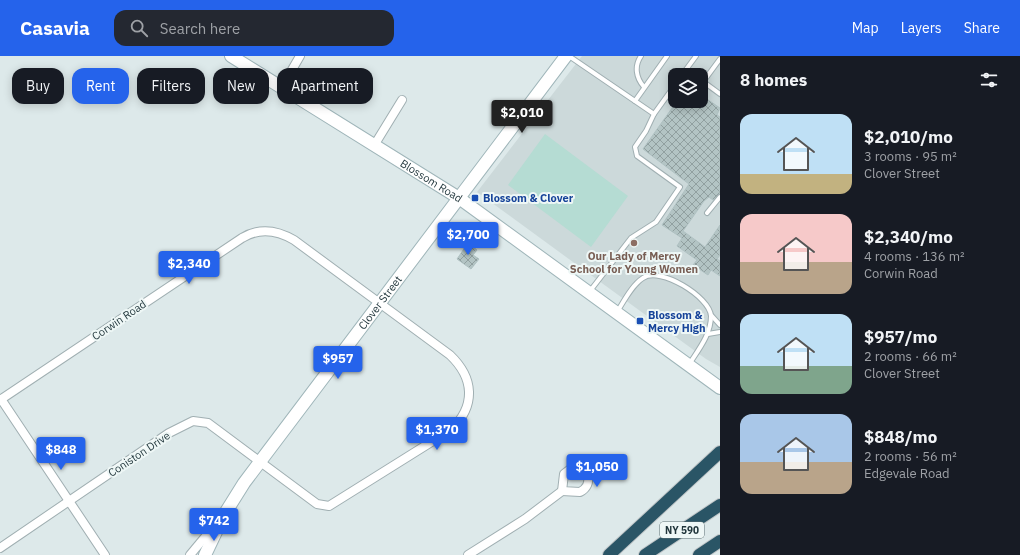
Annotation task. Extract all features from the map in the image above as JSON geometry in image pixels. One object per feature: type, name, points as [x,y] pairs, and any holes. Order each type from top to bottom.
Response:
[{"type":"highway","points":[[609,555],[720,452]]},
{"type":"highway","name":"NY 590","points":[[645,555],[720,505]]},
{"type":"highway","name":"NY 590","points":[[699,555],[720,541]]},
{"type":"street","name":"Blossom Road","points":[[231,56],[277,84]]},
{"type":"street","points":[[293,68],[300,56]]},
{"type":"street","name":"Clover Street","points":[[205,555],[224,515],[260,462],[566,56]]},
{"type":"street","points":[[375,144],[402,100]]},
{"type":"street","name":"Blossom Road","points":[[310,104],[459,198],[720,388]]},
{"type":"street","name":"Corwin Road","points":[[1,400],[242,238],[257,231],[274,232],[287,236],[450,355],[464,373],[469,388],[469,402],[458,424],[448,433],[329,506],[318,504],[260,462]]},
{"type":"street","points":[[1,400],[105,555]]},
{"type":"street","name":"Coniston Drive","points":[[0,548],[169,433],[193,421],[208,423],[260,462]]},
{"type":"street","points":[[468,555],[526,519],[562,491]]},
{"type":"street","points":[[190,555],[224,515]]},
{"type":"lane","points":[[569,56],[654,114]]},
{"type":"lane","points":[[641,56],[636,66],[637,76],[644,87]]},
{"type":"lane","points":[[635,101],[667,56]]},
{"type":"lane","points":[[687,68],[696,56]]},
{"type":"lane","points":[[708,74],[720,59]]},
{"type":"lane","points":[[708,85],[720,94]]},
{"type":"lane","points":[[589,292],[631,238],[656,222],[680,187],[637,156],[635,152],[635,148],[646,131],[654,114],[668,95]]},
{"type":"lane","points":[[707,213],[720,197]]},
{"type":"lane","points":[[616,313],[634,287],[644,277],[659,275],[680,283],[693,293],[707,306],[711,315],[720,325]]},
{"type":"lane","points":[[689,365],[708,334],[711,315]]},
{"type":"lane","points":[[708,334],[720,332]]},
{"type":"shaded area","name":"Our Lady of Mercy School for Young Women","points":[[582,56],[720,56],[720,367],[706,359],[477,192]]},
{"type":"green space","points":[[545,134],[628,196],[591,247],[508,185]]},
{"type":"building","name":"Our Lady of Mercy School for Young Women","points":[[708,100],[720,108],[717,115],[720,117],[720,194],[713,200],[709,197],[704,201],[683,231],[705,247],[720,225],[720,255],[717,259],[720,261],[720,276],[711,270],[708,275],[693,265],[697,260],[677,246],[682,238],[662,225],[689,184],[643,149],[672,108],[708,108]]},
{"type":"building","points":[[468,243],[477,250],[473,255],[479,259],[471,269],[457,259]]},
{"type":"place","name":"Blossom & Clover","points":[[475,198]]},
{"type":"place","name":"Our Lady of Mercy School for Young Women","points":[[634,243]]},
{"type":"place","name":"Blossom & Mercy High","points":[[640,321]]}]
